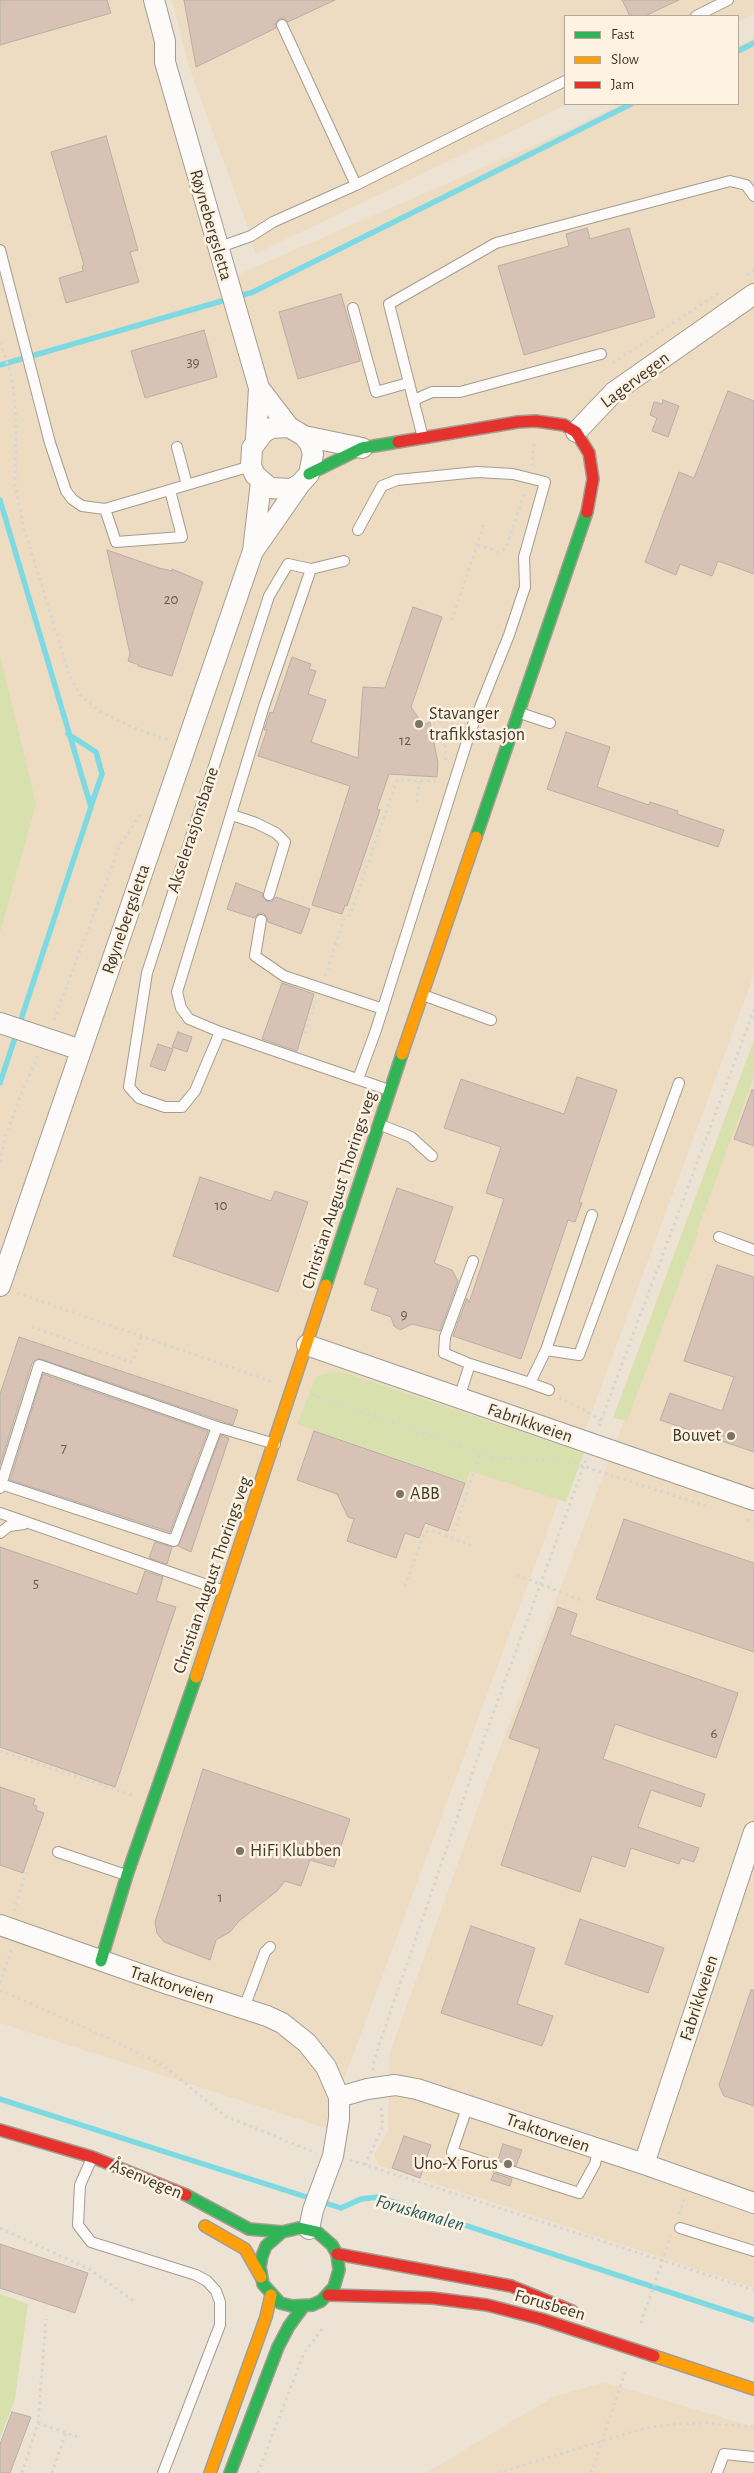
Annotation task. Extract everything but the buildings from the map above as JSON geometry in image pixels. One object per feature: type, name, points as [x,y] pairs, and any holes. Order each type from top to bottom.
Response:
[{"type":"street","name":"Røynebergsletta","points":[[142,0],[155,46],[165,62]]},
{"type":"street","name":"Røynebergsletta","points":[[154,0],[165,41],[165,62],[217,248],[259,388],[256,439]]},
{"type":"street","name":"Lagervegen","points":[[576,432],[614,392],[754,294]]},
{"type":"street","name":"Røynebergsletta","points":[[259,388],[297,432]]},
{"type":"street","points":[[362,448],[297,432],[271,428],[256,439],[252,448],[256,474],[280,490],[291,489],[305,479],[362,448],[518,422],[536,421],[564,425],[576,432]]},
{"type":"street","points":[[297,432],[310,444],[313,454],[305,479]]},
{"type":"street","name":"Christian August Thorings veg","points":[[101,1961],[126,1876],[179,1729],[275,1444],[422,995],[592,495],[592,467],[583,441],[576,432]]},
{"type":"street","name":"Røynebergsletta","points":[[7,1289],[80,1050],[252,551],[256,474]]},
{"type":"street","name":"Røynebergsletta","points":[[252,551],[305,479]]},
{"type":"street","points":[[0,1023],[80,1050]]},
{"type":"street","name":"Fabrikkveien","points":[[307,1345],[754,1500]]},
{"type":"street","name":"Fabrikkveien","points":[[644,2164],[754,1832]]},
{"type":"street","name":"Traktorveien","points":[[6,1921],[101,1961],[244,2008],[282,2023],[307,2043],[326,2067],[339,2097],[339,2119],[333,2156],[311,2220]]},
{"type":"street","name":"Traktorveien","points":[[339,2097],[367,2088],[395,2084],[417,2089],[644,2164],[754,2203]]},
{"type":"street","name":"Åsenvegen","points":[[1,2131],[92,2157],[178,2191],[249,2229],[282,2232]]},
{"type":"street","name":"Åsenvegen","points":[[1,2131],[61,2161]]},
{"type":"street","name":"Åsenvegen","points":[[194,2220],[245,2249],[261,2277]]},
{"type":"street","points":[[311,2220],[336,2254],[343,2271],[334,2288],[321,2301],[303,2307],[280,2303],[271,2296],[261,2277],[260,2267],[264,2251],[273,2238],[282,2232],[299,2228],[311,2220]]},
{"type":"street","name":"Forusbeen","points":[[336,2254],[382,2264],[470,2276],[511,2286],[549,2304]]},
{"type":"street","name":"Forusbeen","points":[[447,2286],[510,2295],[549,2304],[585,2316]]},
{"type":"street","name":"Forusbeen","points":[[328,2295],[432,2298],[487,2305],[548,2321],[754,2389]]},
{"type":"street","points":[[210,2473],[266,2317],[271,2296]]},
{"type":"street","points":[[230,2473],[278,2347],[289,2326],[303,2307]]},
{"type":"lane","points":[[698,15],[728,0]]},
{"type":"lane","points":[[282,26],[356,185]]},
{"type":"lane","points":[[217,248],[251,236],[273,222],[356,185],[564,82]]},
{"type":"lane","points":[[424,439],[389,304],[496,243],[730,181],[746,185],[754,196]]},
{"type":"lane","points":[[0,250],[50,443],[66,491],[82,506],[105,509],[187,485],[256,474]]},
{"type":"lane","points":[[353,308],[376,392],[407,378]]},
{"type":"lane","points":[[414,400],[432,392],[460,392],[601,354]]},
{"type":"lane","points":[[177,447],[187,485]]},
{"type":"lane","points":[[358,530],[382,486],[397,480],[477,472],[513,474],[545,482],[524,557],[525,587],[509,635],[470,732],[383,1009],[358,1079]]},
{"type":"lane","points":[[105,509],[116,542],[182,537],[170,490]]},
{"type":"lane","points":[[344,561],[311,569],[264,706],[177,992],[181,1008],[189,1019],[220,1032],[390,1091]]},
{"type":"lane","name":"Akselerasjonsbane","points":[[220,1032],[195,1091],[182,1107],[165,1107],[139,1098],[129,1087],[130,1068],[147,973],[269,596],[288,564],[311,569]]},
{"type":"lane","points":[[519,712],[550,723]]},
{"type":"lane","points":[[232,815],[269,829],[285,842],[269,895]]},
{"type":"lane","points":[[261,920],[255,956],[284,976],[383,1009]]},
{"type":"lane","points":[[422,995],[491,1020]]},
{"type":"lane","points":[[546,1350],[579,1355],[679,1083]]},
{"type":"lane","points":[[379,1124],[411,1137],[432,1156]]},
{"type":"lane","points":[[530,1383],[546,1350],[592,1215]]},
{"type":"lane","points":[[719,1238],[754,1250]]},
{"type":"lane","points":[[473,1261],[446,1337],[444,1353],[470,1364],[549,1390]]},
{"type":"lane","points":[[218,1427],[174,1541],[1,1486],[39,1364],[218,1427],[275,1444]]},
{"type":"lane","points":[[459,1398],[470,1364]]},
{"type":"lane","points":[[0,1513],[224,1591]]},
{"type":"lane","points":[[0,1533],[9,1526],[28,1523]]},
{"type":"lane","points":[[58,1852],[126,1876]]},
{"type":"lane","points":[[244,2008],[265,1952],[270,1947]]},
{"type":"lane","points":[[468,2105],[452,2152],[579,2193],[594,2164],[598,2150]]},
{"type":"lane","points":[[92,2157],[87,2173],[80,2185],[78,2225],[91,2242],[196,2275],[207,2281],[216,2291],[220,2302],[221,2314],[217,2332],[163,2473]]},
{"type":"lane","points":[[680,2228],[754,2251]]},
{"type":"lane","points":[[717,2473],[724,2454],[754,2457]]},
{"type":"path","points":[[746,276],[754,270]]},
{"type":"path","points":[[606,368],[721,292]]},
{"type":"path","points":[[0,343],[12,377],[16,419],[15,484],[23,525],[70,677],[80,695],[99,711],[132,728],[172,741]]},
{"type":"path","points":[[478,545],[499,552],[506,548],[529,479],[535,436]]},
{"type":"path","points":[[452,620],[484,524]]},
{"type":"path","points":[[446,764],[444,721],[449,706]]},
{"type":"path","points":[[305,1033],[344,919],[350,915],[397,780],[446,782]]},
{"type":"path","points":[[417,802],[419,781]]},
{"type":"path","points":[[54,1020],[120,845],[145,806]]},
{"type":"path","points":[[598,1428],[754,1010]]},
{"type":"path","points":[[0,1162],[20,1096],[38,1055]]},
{"type":"path","points":[[7,1289],[279,1384]]},
{"type":"path","points":[[32,1327],[130,1362],[133,1361],[141,1337]]},
{"type":"path","points":[[549,1390],[563,1401],[583,1409],[601,1421]]},
{"type":"path","points":[[306,1393],[480,1453],[503,1459],[554,1458],[584,1465],[711,1508]]},
{"type":"path","points":[[452,1538],[480,1453]]},
{"type":"path","points":[[373,2072],[374,2060],[464,1798],[588,1454]]},
{"type":"path","points":[[746,1519],[754,1522]]},
{"type":"path","points":[[405,1586],[425,1532],[433,1531],[473,1546]]},
{"type":"path","points":[[517,1575],[583,1601]]},
{"type":"path","points":[[0,1751],[138,1797]]},
{"type":"path","points":[[6,1921],[26,1872]]},
{"type":"path","points":[[0,1983],[13,1944]]},
{"type":"path","points":[[0,1990],[108,2038],[164,2066],[225,2116],[319,2154]]},
{"type":"path","points":[[365,2165],[383,2126],[381,2106]]},
{"type":"path","points":[[343,2158],[754,2290]]},
{"type":"path","points":[[0,2228],[89,2269],[135,2302]]},
{"type":"path","points":[[641,2323],[662,2262]]},
{"type":"path","points":[[22,2473],[38,2423],[46,2319]]},
{"type":"path","points":[[258,2473],[302,2356],[327,2323]]},
{"type":"path","points":[[591,2473],[627,2367]]},
{"type":"path","points":[[38,2423],[78,2436]]},
{"type":"path","points":[[498,2473],[645,2428],[675,2424],[708,2423],[754,2428]]},
{"type":"path","points":[[52,2473],[66,2432]]},
{"type":"shaded area","points":[[0,0],[159,0],[228,279],[562,133],[619,105],[739,105],[739,46],[754,38],[754,975],[326,2128],[0,2023]]},
{"type":"shaded area","points":[[172,0],[754,0],[754,14],[739,22],[739,15],[564,15],[564,105],[566,105],[255,254],[251,236],[189,67]]},
{"type":"shaded area","points":[[754,1077],[754,2288],[378,2165],[374,2155],[388,2131],[390,2052],[486,1785]]},
{"type":"shaded area","points":[[604,2382],[754,2427],[754,2473],[426,2473],[553,2397]]},
{"type":"green space","points":[[0,655],[36,804],[0,933]]},
{"type":"green space","points":[[754,1040],[754,1077],[697,1231],[698,1233],[627,1421],[613,1418]]},
{"type":"green space","points":[[330,1372],[346,1373],[584,1453],[566,1502],[470,1471],[466,1482],[297,1424],[316,1377]]},
{"type":"green space","points":[[0,2294],[28,2304],[15,2399],[0,2438]]},
{"type":"waterway","points":[[739,50],[754,43]]},
{"type":"waterway","points":[[0,365],[253,292],[629,105]]},
{"type":"waterway","points":[[0,500],[91,807],[0,1083]]},
{"type":"waterway","points":[[68,734],[96,752],[102,774],[91,806]]},
{"type":"waterway","name":"Foruskanalen","points":[[0,2099],[341,2208],[361,2199],[379,2197],[754,2320]]},
{"type":"traffic: fast","points":[[309,474],[362,448],[398,442]]},
{"type":"traffic: fast","points":[[476,837],[587,512]]},
{"type":"traffic: fast","points":[[326,1285],[402,1054]]},
{"type":"traffic: fast","points":[[101,1961],[127,1875],[196,1677]]},
{"type":"traffic: fast","points":[[186,2195],[249,2229],[282,2232],[299,2228],[317,2232],[332,2245],[337,2254],[339,2270],[334,2287],[321,2301],[312,2305],[292,2306],[280,2303],[263,2284],[260,2267],[262,2256],[266,2246],[282,2232]]},
{"type":"traffic: fast","points":[[230,2473],[278,2347],[289,2326],[303,2307]]},
{"type":"traffic: slow","points":[[402,1054],[476,837]]},
{"type":"traffic: slow","points":[[196,1677],[326,1285]]},
{"type":"traffic: slow","points":[[205,2226],[245,2249],[261,2277]]},
{"type":"traffic: slow","points":[[210,2473],[266,2317],[271,2295]]},
{"type":"traffic: slow","points":[[654,2356],[754,2389]]},
{"type":"traffic: jam","points":[[398,442],[518,422],[536,421],[564,425],[576,432],[589,453],[593,479],[587,512]]},
{"type":"traffic: jam","points":[[0,2130],[92,2157],[186,2195]]},
{"type":"traffic: jam","points":[[337,2254],[511,2286],[572,2311]]},
{"type":"traffic: jam","points":[[328,2295],[432,2298],[487,2305],[541,2319],[654,2356]]},
{"type":"place","name":"Stavanger trafikkstasjon","points":[[419,724]]},
{"type":"place","name":"Bouvet","points":[[731,1436]]},
{"type":"place","name":"ABB","points":[[400,1494]]},
{"type":"place","name":"HiFi Klubben","points":[[240,1851]]},
{"type":"place","name":"Uno-X Forus","points":[[508,2164]]}]
